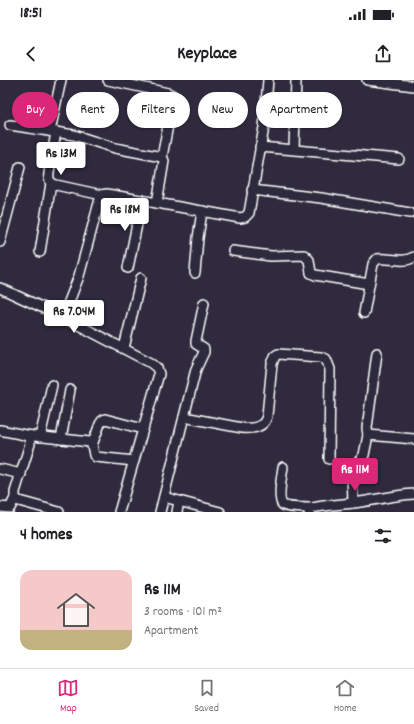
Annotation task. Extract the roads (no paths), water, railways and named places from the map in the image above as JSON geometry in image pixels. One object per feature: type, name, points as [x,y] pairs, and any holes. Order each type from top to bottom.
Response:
[{"type":"street","points":[[40,252],[51,183],[48,178],[53,131],[61,80]]},
{"type":"street","points":[[108,80],[172,95],[173,99],[162,157],[164,161],[157,203]]},
{"type":"street","points":[[51,183],[102,195],[107,194],[240,218],[246,217],[249,213],[266,111],[268,80]]},
{"type":"street","points":[[294,149],[296,80]]},
{"type":"street","points":[[367,80],[414,86]]},
{"type":"street","points":[[10,125],[74,135],[121,149],[162,157]]},
{"type":"street","points":[[260,147],[399,158]]},
{"type":"street","points":[[0,242],[20,167]]},
{"type":"street","points":[[252,190],[321,198],[410,213]]},
{"type":"street","points":[[63,317],[79,276],[102,195]]},
{"type":"street","points":[[128,268],[142,200]]},
{"type":"street","points":[[195,273],[202,211]]},
{"type":"street","points":[[233,251],[271,256],[300,255],[309,260],[311,273],[314,275],[369,284]]},
{"type":"street","points":[[364,313],[373,264],[377,259],[382,258],[406,261],[414,257]]},
{"type":"street","points":[[124,348],[141,278]]},
{"type":"street","points":[[0,288],[63,317],[124,348],[152,363],[157,368],[159,374],[119,512]]},
{"type":"street","points":[[160,512],[196,369],[204,352],[204,349],[196,344],[196,341],[204,303]]},
{"type":"street","points":[[353,503],[352,474],[355,466],[364,455],[368,435],[367,428],[377,353]]},
{"type":"street","points":[[184,418],[248,429],[261,426],[265,422],[267,416],[272,364],[275,356],[278,354],[321,357],[326,359],[330,369],[329,459]]},
{"type":"street","points":[[40,437],[52,385]]},
{"type":"street","points":[[61,439],[70,390]]},
{"type":"street","points":[[134,461],[96,457],[94,455],[92,445],[100,424],[105,419],[143,429]]},
{"type":"street","points":[[0,430],[40,437],[90,442],[92,445]]},
{"type":"street","points":[[0,507],[10,508],[15,498],[15,492],[30,444],[29,438],[25,435]]},
{"type":"street","points":[[368,435],[414,439]]},
{"type":"street","points":[[283,468],[280,495],[284,506],[310,510],[320,506],[353,503],[414,494]]},
{"type":"street","points":[[0,469],[21,474]]},
{"type":"street","points":[[164,497],[220,512]]},
{"type":"street","points":[[15,498],[19,501],[59,512]]},
{"type":"street","points":[[177,512],[179,501]]}]
